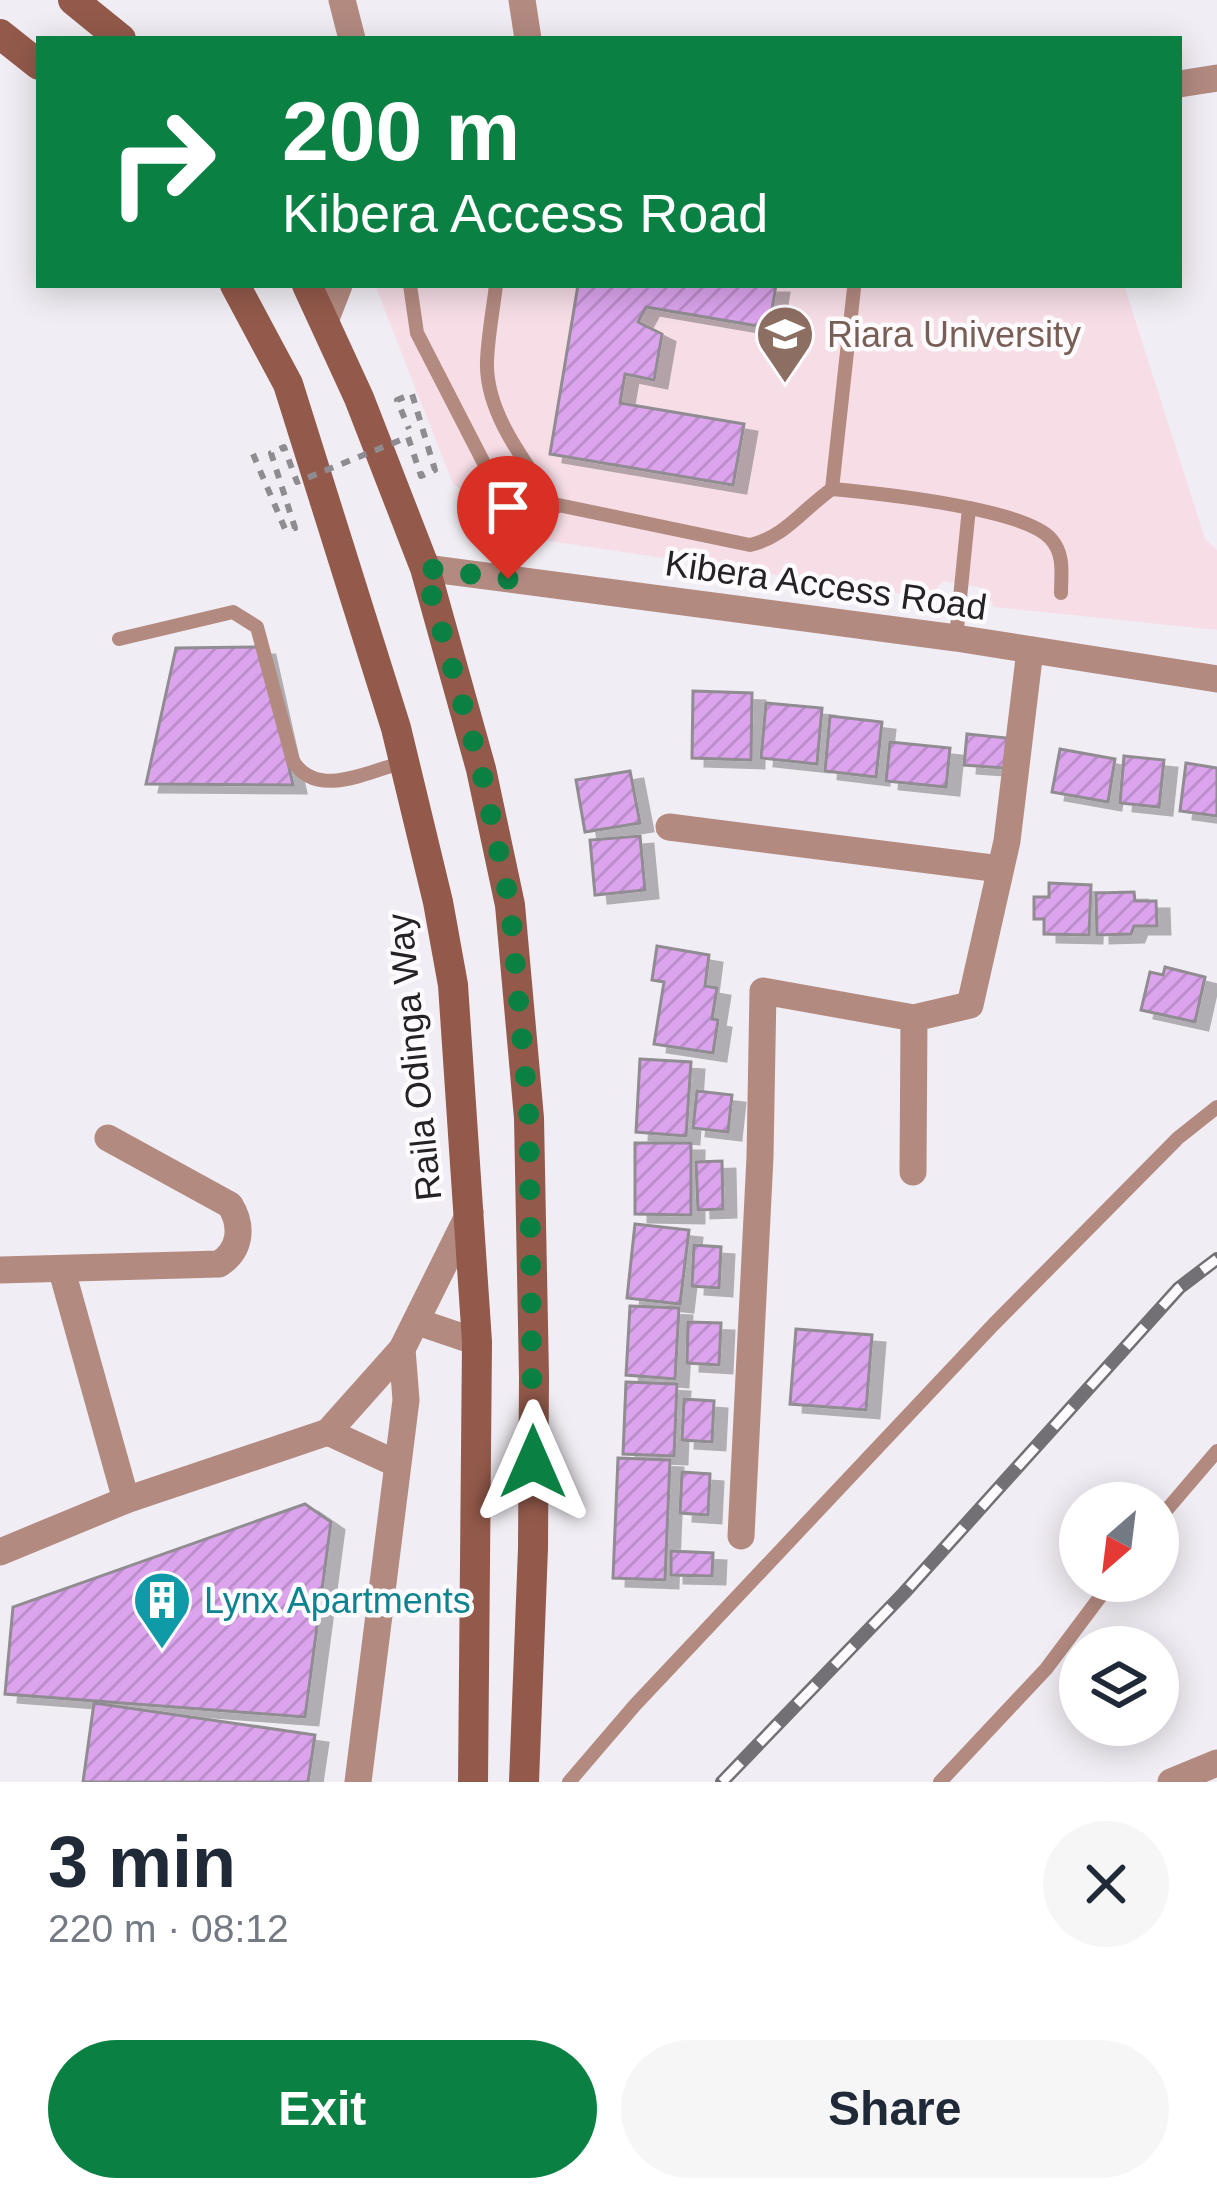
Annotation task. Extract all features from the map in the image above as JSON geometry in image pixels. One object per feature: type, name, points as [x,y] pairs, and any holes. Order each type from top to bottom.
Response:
[{"type":"main road","points":[[73,0],[117,36]]},
{"type":"main road","points":[[0,34],[36,63]]},
{"type":"main road","name":"Raila Odinga Way","points":[[237,288],[288,384],[404,762],[453,985],[477,1342],[473,1782]]},
{"type":"main road","points":[[308,288],[424,568],[481,769],[510,904],[525,1051],[534,1420],[524,1782]]},
{"type":"street","points":[[342,0],[351,36]]},
{"type":"street","points":[[522,0],[528,36]]},
{"type":"street","points":[[1182,84],[1217,78]]},
{"type":"street","points":[[325,321],[338,288]]},
{"type":"street","name":"Kibera Access Road","points":[[424,568],[956,638],[1217,679]]},
{"type":"street","points":[[741,1536],[760,1157],[763,991],[914,1018],[970,1005],[1007,841],[1030,650]]},
{"type":"street","points":[[669,827],[1000,869]]},
{"type":"street","points":[[914,1018],[914,1172]]},
{"type":"street","points":[[0,1270],[219,1264],[234,1248],[239,1232],[230,1205],[108,1138]]},
{"type":"street","points":[[0,1552],[125,1499],[328,1432],[402,1349],[470,1212]]},
{"type":"street","points":[[62,1271],[125,1499]]},
{"type":"street","points":[[418,1322],[477,1342]]},
{"type":"street","points":[[358,1782],[406,1400],[402,1349]]},
{"type":"street","points":[[328,1432],[397,1464]]},
{"type":"street","points":[[1172,1782],[1217,1762]]},
{"type":"lane","points":[[410,288],[417,333],[489,473],[520,496],[750,544],[782,534],[806,506],[832,489],[917,497],[1040,529],[1061,556],[1061,593]]},
{"type":"lane","points":[[496,288],[486,366],[493,398],[523,459],[556,507]]},
{"type":"lane","points":[[832,489],[854,288]]},
{"type":"lane","points":[[956,638],[970,508]]},
{"type":"lane","points":[[119,639],[233,612],[248,618],[257,627],[293,761],[301,774],[323,783],[404,762]]},
{"type":"lane","points":[[569,1782],[993,1325],[1178,1138],[1217,1107]]},
{"type":"lane","points":[[1179,1495],[1217,1451]]},
{"type":"lane","points":[[940,1782],[1025,1694],[1096,1602]]},
{"type":"path","points":[[253,454],[285,529],[295,528],[271,453],[284,447],[297,482],[408,437],[422,476],[435,470],[412,394],[397,400],[409,429]]},
{"type":"shaded area","name":"Riara University","points":[[376,288],[1125,288],[1205,539],[1217,550],[1217,630],[994,607],[984,588],[943,581],[929,598],[537,539],[453,484]]},
{"type":"building","points":[[578,288],[776,288],[769,328],[646,307],[638,322],[662,334],[654,380],[625,374],[620,403],[744,424],[733,485],[550,454]]},
{"type":"building","points":[[262,647],[293,785],[146,784],[176,648]]},
{"type":"building","points":[[693,691],[752,693],[751,760],[692,758]]},
{"type":"building","points":[[766,703],[822,708],[817,764],[761,758]]},
{"type":"building","points":[[830,716],[882,722],[876,777],[825,771]]},
{"type":"building","points":[[967,734],[1007,738],[1004,768],[964,765]]},
{"type":"building","points":[[890,742],[950,748],[946,787],[886,781]]},
{"type":"building","points":[[1060,749],[1115,759],[1108,802],[1052,792]]},
{"type":"building","points":[[1124,756],[1164,760],[1159,807],[1120,803]]},
{"type":"building","points":[[1186,763],[1217,768],[1217,816],[1180,811]]},
{"type":"building","points":[[630,771],[640,823],[585,832],[576,780]]},
{"type":"building","points":[[640,836],[645,890],[595,895],[590,840]]},
{"type":"building","points":[[1049,883],[1091,885],[1089,935],[1044,934],[1044,919],[1034,919],[1034,897],[1049,897]]},
{"type":"building","points":[[1134,892],[1135,901],[1156,901],[1157,926],[1134,926],[1131,934],[1097,935],[1096,893]]},
{"type":"building","points":[[657,946],[709,955],[705,986],[717,988],[713,1053],[654,1044],[664,982],[652,980]]},
{"type":"building","points":[[1165,967],[1205,977],[1195,1022],[1141,1010],[1150,972],[1163,975]]},
{"type":"building","points":[[640,1059],[691,1062],[686,1136],[636,1132]]},
{"type":"building","points":[[697,1091],[732,1095],[728,1132],[693,1128]]},
{"type":"building","points":[[635,1143],[691,1143],[691,1215],[635,1214]]},
{"type":"building","points":[[722,1161],[723,1209],[698,1210],[696,1162]]},
{"type":"building","points":[[635,1224],[689,1230],[680,1304],[627,1298]]},
{"type":"building","points":[[694,1245],[721,1247],[719,1288],[692,1286]]},
{"type":"building","points":[[630,1306],[679,1308],[675,1379],[626,1375]]},
{"type":"building","points":[[688,1322],[721,1323],[719,1365],[687,1363]]},
{"type":"building","points":[[796,1329],[872,1335],[866,1410],[790,1404]]},
{"type":"building","points":[[626,1382],[677,1384],[674,1456],[623,1454]]},
{"type":"building","points":[[684,1399],[714,1401],[712,1442],[682,1440]]},
{"type":"building","points":[[618,1458],[670,1460],[665,1580],[613,1578]]},
{"type":"building","points":[[682,1472],[710,1474],[708,1515],[680,1513]]},
{"type":"building","name":"Lynx Apartments","points":[[305,1504],[331,1522],[305,1717],[5,1694],[13,1607]]},
{"type":"building","points":[[671,1551],[713,1553],[712,1576],[671,1575]]},
{"type":"building","points":[[94,1703],[315,1735],[308,1782],[83,1782]]},
{"type":"railway","points":[[722,1782],[904,1593],[1179,1288],[1217,1259]]},
{"type":"place","name":"Riara University","points":[[785,385]]},
{"type":"place","name":"Lynx Apartments","points":[[162,1651]]},
{"type":"route","points":[[508,579],[424,568],[481,769],[510,904],[529,1118],[533,1462]]}]
